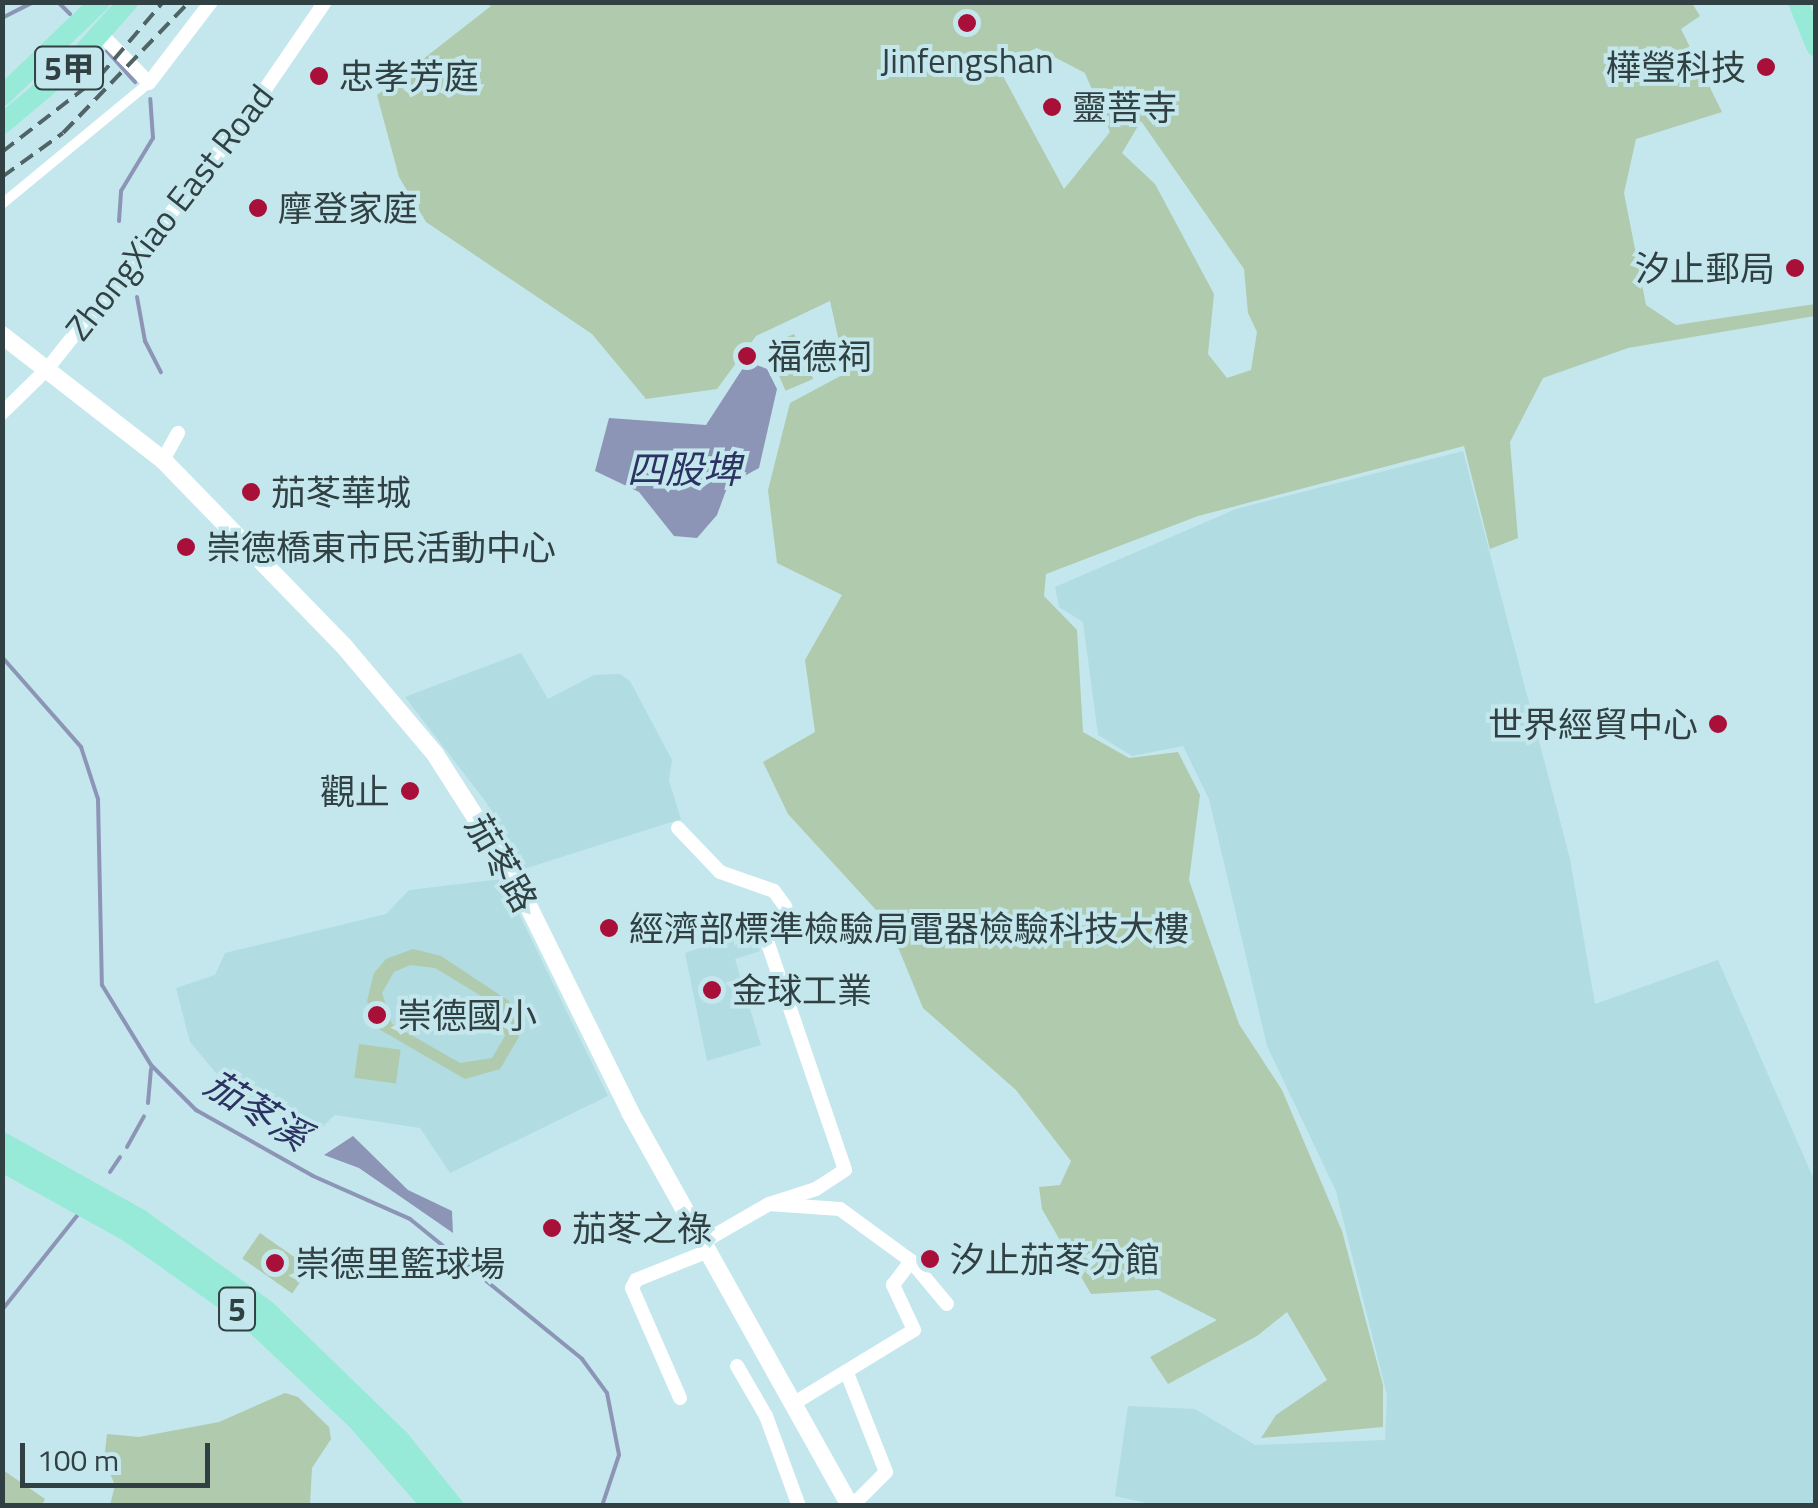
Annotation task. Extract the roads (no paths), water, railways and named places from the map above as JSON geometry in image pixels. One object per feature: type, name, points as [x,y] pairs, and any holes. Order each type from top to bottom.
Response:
[{"type":"main road","name":"5甲","points":[[2,96],[100,2]]},
{"type":"main road","name":"5甲","points":[[2,124],[102,35],[128,2]]},
{"type":"main road","points":[[1798,2],[1816,46]]},
{"type":"main road","name":"5","points":[[2,1142],[140,1218],[266,1310],[400,1440],[454,1506]]},
{"type":"main road","name":"5","points":[[2,1162],[130,1233],[243,1313],[355,1418],[432,1506]]},
{"type":"street","points":[[2,204],[149,84],[211,2]]},
{"type":"street","name":"ZhongXiao East Road","points":[[2,414],[48,368],[242,124],[325,2]]},
{"type":"street","points":[[102,35],[149,84]]},
{"type":"street","name":"茄苳路","points":[[2,334],[163,460],[343,645],[435,754],[515,879],[630,1112],[851,1506]]},
{"type":"street","points":[[163,460],[178,433]]},
{"type":"street","points":[[678,828],[720,872],[774,891],[788,917],[764,932],[845,1170],[816,1189],[769,1204],[706,1247],[636,1280],[632,1300],[680,1398]]},
{"type":"street","points":[[769,1204],[840,1209],[911,1262],[948,1304]]},
{"type":"street","points":[[796,1402],[914,1330],[894,1285],[911,1262]]},
{"type":"street","points":[[737,1366],[766,1416],[800,1506]]},
{"type":"street","points":[[847,1373],[886,1472],[851,1506]]},
{"type":"water","name":"四股埤","points":[[754,364],[767,369],[777,389],[759,468],[728,485],[717,515],[697,538],[674,536],[639,492],[595,471],[609,418],[706,425],[743,368]]},
{"type":"water","points":[[353,1136],[408,1190],[452,1211],[453,1233],[359,1168],[324,1155]]},
{"type":"waterway","points":[[2,18],[33,2]]},
{"type":"waterway","points":[[58,2],[70,14]]},
{"type":"waterway","points":[[107,51],[135,82]]},
{"type":"waterway","points":[[119,221],[121,191],[153,138],[150,99]]},
{"type":"waterway","points":[[137,297],[145,341],[161,372]]},
{"type":"waterway","name":"茄苳溪","points":[[2,657],[81,747],[98,799],[102,985],[151,1065],[196,1110],[313,1176],[410,1219],[582,1359],[607,1393],[619,1455],[602,1506]]},
{"type":"waterway","points":[[148,1103],[151,1069]]},
{"type":"waterway","points":[[127,1147],[144,1116]]},
{"type":"waterway","points":[[110,1172],[120,1157]]},
{"type":"waterway","points":[[2,1310],[80,1212]]},
{"type":"railway","points":[[2,152],[99,77],[163,2]]},
{"type":"railway","points":[[2,177],[63,133],[189,2]]},
{"type":"place","name":"Jinfengshan","points":[[967,23]]},
{"type":"place","name":"樺瑩科技","points":[[1766,67]]},
{"type":"place","name":"忠孝芳庭","points":[[319,76]]},
{"type":"place","name":"靈菩寺","points":[[1052,107]]},
{"type":"place","name":"摩登家庭","points":[[258,208]]},
{"type":"place","name":"汐止郵局","points":[[1795,268]]},
{"type":"place","name":"福德祠","points":[[747,356]]},
{"type":"place","name":"茄苳華城","points":[[251,492]]},
{"type":"place","name":"崇德橋東市民活動中心","points":[[186,547]]},
{"type":"place","name":"世界經貿中心","points":[[1718,724]]},
{"type":"place","name":"觀止","points":[[410,791]]},
{"type":"place","name":"經濟部標準檢驗局電器檢驗科技大樓","points":[[609,928]]},
{"type":"place","name":"金球工業","points":[[712,990]]},
{"type":"place","name":"崇德國小","points":[[377,1015]]},
{"type":"place","name":"茄苳之祿","points":[[552,1228]]},
{"type":"place","name":"汐止茄苳分館","points":[[930,1259]]},
{"type":"place","name":"崇德里籃球場","points":[[275,1263]]}]
